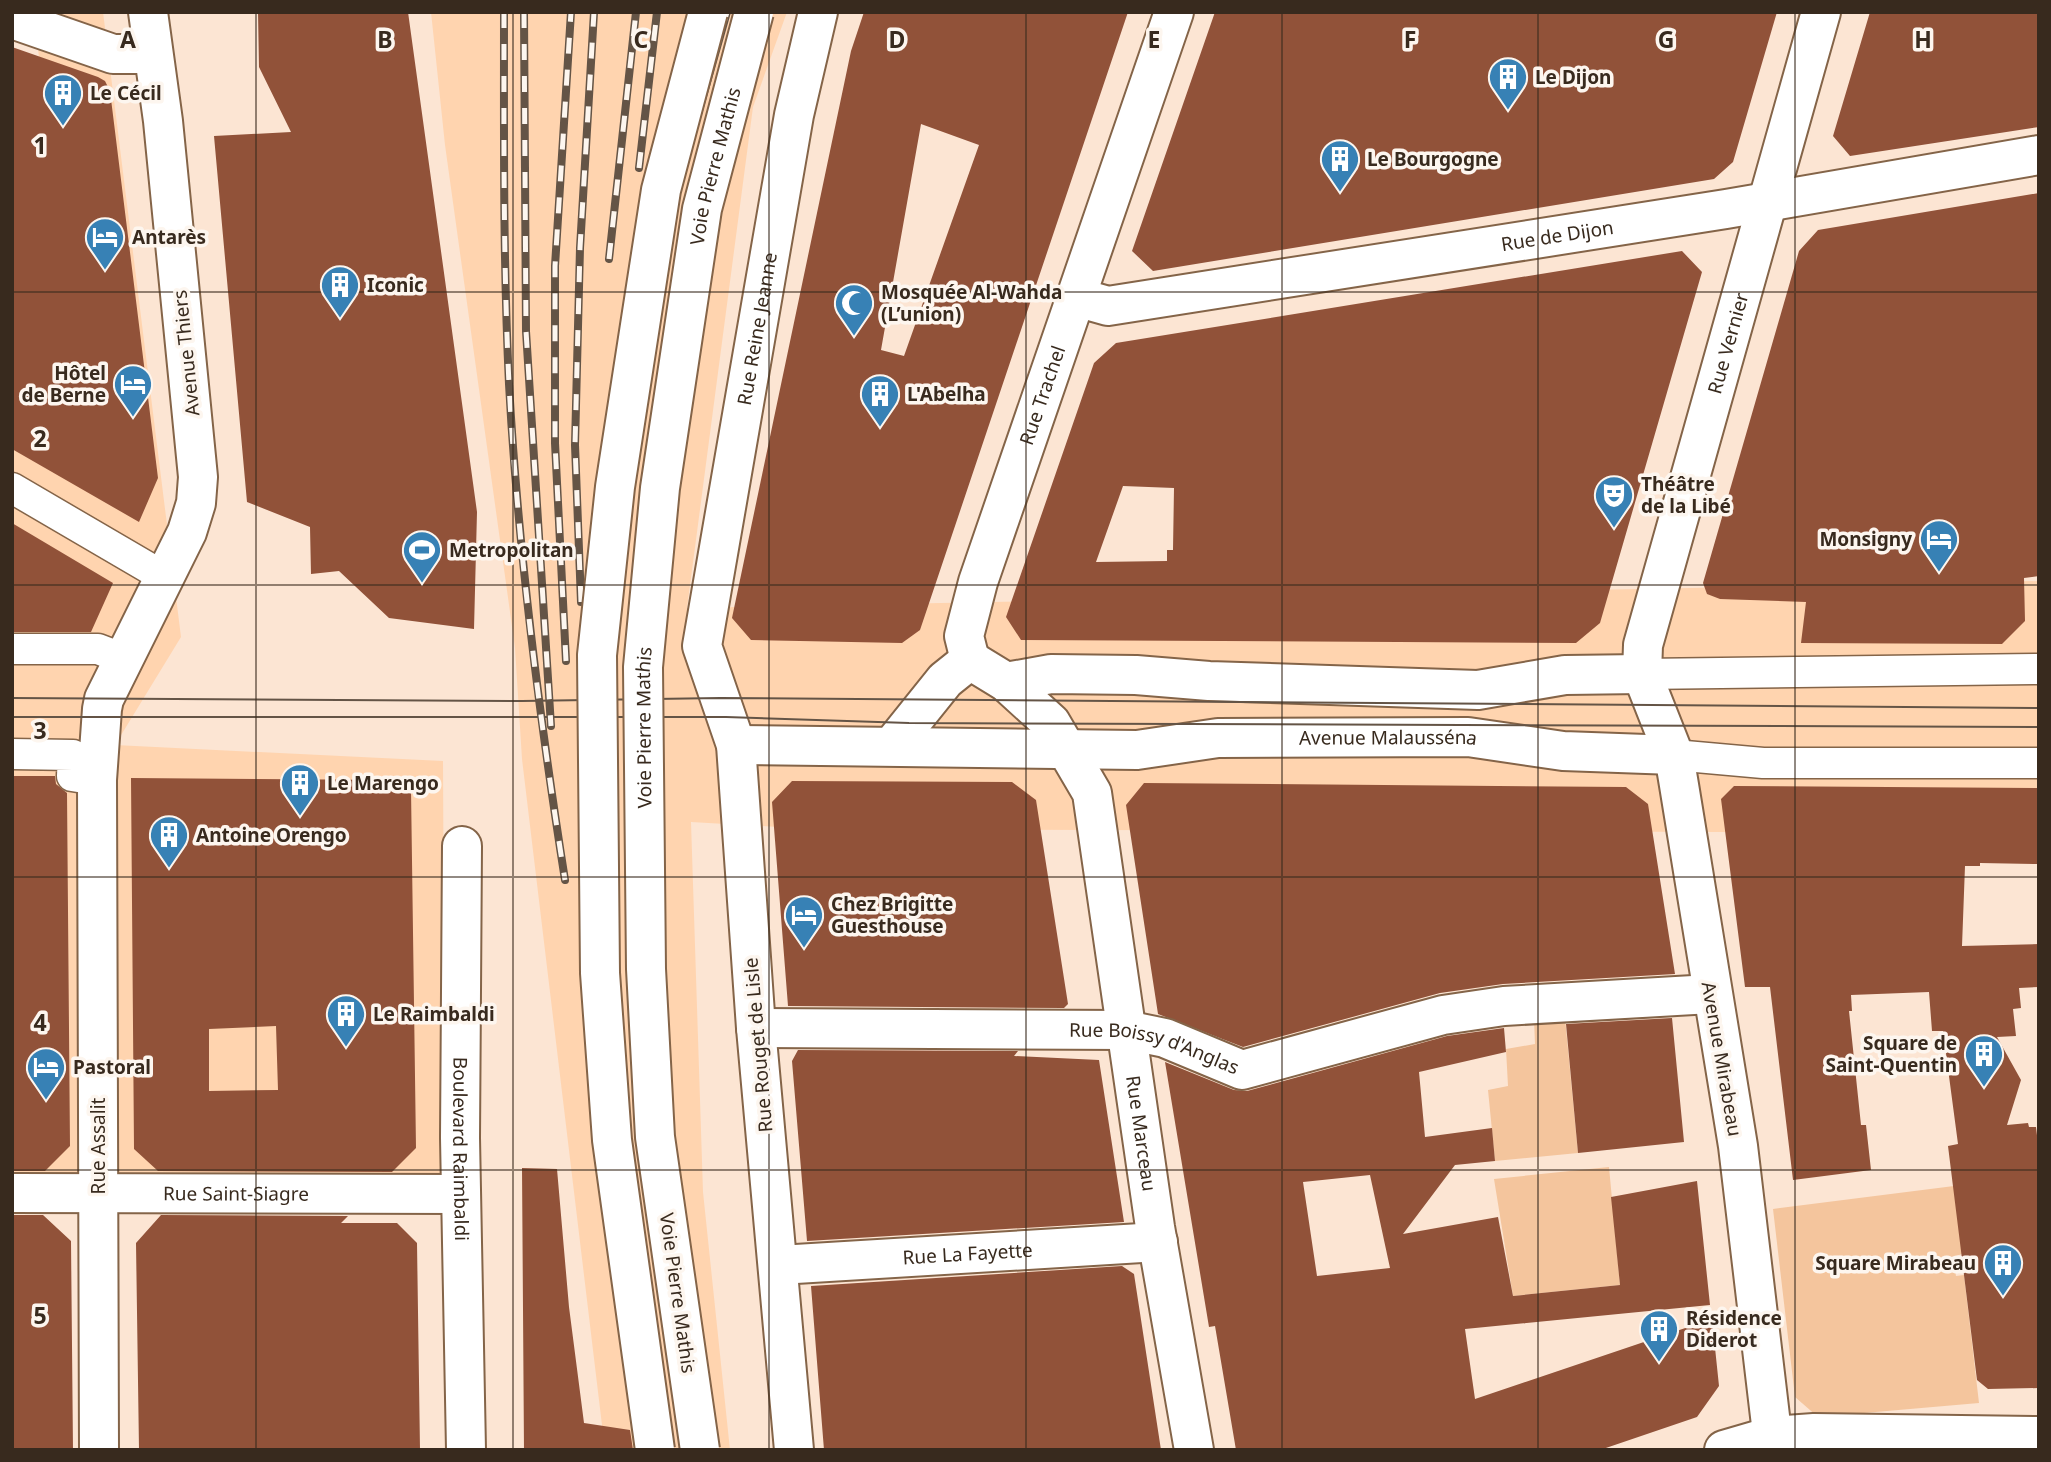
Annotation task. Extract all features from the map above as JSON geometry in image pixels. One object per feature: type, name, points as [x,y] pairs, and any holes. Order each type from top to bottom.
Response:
[{"type":"main road","name":"Avenue Thiers","points":[[119,668],[187,532],[196,503],[198,477],[163,121],[148,12]]},
{"type":"main road","points":[[655,1450],[612,1140],[600,973],[597,655],[615,487],[661,190],[708,12]]},
{"type":"main road","name":"Voie Pierre Mathis","points":[[701,1450],[655,1137],[646,969],[643,667],[660,488],[702,209],[754,12]]},
{"type":"main road","name":"Rue Reine Jeanne","points":[[702,646],[794,115],[818,12]]},
{"type":"main road","name":"Rue Trachel","points":[[970,660],[964,636],[978,582],[1174,12]]},
{"type":"main road","name":"Rue Vernier","points":[[1642,674],[1643,645],[1821,12]]},
{"type":"main road","points":[[12,19],[113,54],[153,54]]},
{"type":"main road","name":"Rue de Dijon","points":[[1076,297],[1108,306],[1768,202],[2039,155]]},
{"type":"main road","name":"Rue Rouget de Lisle","points":[[702,646],[736,745],[756,1028],[794,1450]]},
{"type":"main road","points":[[892,746],[944,680],[970,660],[1006,682],[1051,674],[1136,675],[1209,681],[1478,690],[1564,675],[1642,674]]},
{"type":"main road","name":"Rue Assalit","points":[[99,1450],[97,780],[104,699],[119,668]]},
{"type":"main road","name":"Avenue Mirabeau","points":[[1642,674],[1674,755],[1711,995],[1738,1146],[1773,1443]]},
{"type":"main road","name":"Rue Marceau","points":[[1006,682],[1051,723],[1092,793],[1158,1242],[1194,1450]]},
{"type":"main road","name":"Avenue Malausséna","points":[[736,745],[1137,750],[1218,738],[1468,737],[1563,751],[1674,755]]},
{"type":"main road","name":"Boulevard Raimbaldi","points":[[461,846],[461,1194],[466,1450]]},
{"type":"main road","name":"Rue Boissy d'Anglas","points":[[756,1028],[1126,1030],[1165,1038],[1242,1070],[1443,1015],[1504,1006],[1711,995]]},
{"type":"main road","name":"Rue Saint-Siagre","points":[[12,1193],[98,1191],[461,1194]]},
{"type":"main road","name":"Rue La Fayette","points":[[779,1265],[1158,1242]]},
{"type":"main road","points":[[1724,1450],[1773,1443],[2039,1436]]},
{"type":"street","points":[[12,488],[166,578]]},
{"type":"street","points":[[12,649],[98,649],[119,668]]},
{"type":"street","points":[[1642,674],[2039,669]]},
{"type":"street","points":[[12,754],[73,755],[72,776],[97,780]]},
{"type":"street","name":"Avenue Malausséna","points":[[1674,755],[1763,763],[2039,764]]},
{"type":"shaded area","points":[[35,12],[103,12],[181,637],[115,745],[443,761],[445,1176],[12,1176],[12,408],[72,442]]},
{"type":"shaded area","points":[[431,12],[787,12],[753,107],[687,608],[2039,581],[2039,833],[812,829],[691,822],[703,1192],[730,1450],[605,1450],[522,759],[515,648],[445,145]]},
{"type":"shaded area","points":[[1565,1018],[1578,1153],[1495,1161],[1488,1090],[1508,1086],[1506,1049],[1535,1044],[1534,1019]]},
{"type":"shaded area","points":[[1609,1167],[1620,1285],[1513,1296],[1494,1179]]},
{"type":"shaded area","points":[[1954,1186],[1962,1254],[1953,1257],[1956,1276],[1964,1275],[1979,1403],[1818,1417],[1795,1397],[1773,1209]]},
{"type":"building","name":"Iconic","points":[[258,12],[408,12],[477,512],[474,629],[389,618],[339,571],[311,574],[310,527],[247,502],[214,136],[291,132],[259,67]]},
{"type":"building","points":[[864,12],[1128,12],[920,630],[902,643],[751,640],[732,618],[851,51]],"holes":[[[921,124],[979,145],[904,356],[881,350]]]},
{"type":"building","points":[[1215,12],[1777,12],[1733,162],[1714,179],[1153,271],[1132,251]]},
{"type":"building","points":[[1870,12],[2039,12],[2039,127],[1850,156],[1833,136]]},
{"type":"building","points":[[12,47],[98,77],[105,81],[110,91],[158,478],[139,522],[12,449]]},
{"type":"building","points":[[2039,193],[2039,576],[2024,578],[2025,621],[2002,644],[1801,643],[1806,602],[1720,599],[1707,594],[1703,583],[1799,251],[1818,230]]},
{"type":"building","points":[[1682,251],[1702,272],[1600,623],[1576,643],[1021,640],[1006,617],[1094,363],[1116,343]],"holes":[[[1123,486],[1174,488],[1173,550],[1167,550],[1167,561],[1096,562]]]},
{"type":"building","points":[[12,523],[113,583],[91,632],[12,632]]},
{"type":"building","points":[[12,776],[55,776],[56,784],[67,793],[70,1146],[45,1171],[12,1171]]},
{"type":"building","points":[[131,778],[396,780],[411,789],[416,1148],[392,1172],[158,1171],[134,1149]],"holes":[[[276,1026],[278,1090],[209,1091],[209,1029]]]},
{"type":"building","points":[[792,781],[1012,782],[1036,800],[1068,1004],[1064,1008],[788,1006],[772,802]]},
{"type":"building","points":[[1144,783],[1626,787],[1648,804],[1675,974],[1503,984],[1440,993],[1243,1047],[1158,1014],[1126,805]]},
{"type":"building","points":[[1734,786],[2039,788],[2039,864],[1980,863],[1980,866],[1965,866],[1962,946],[2039,944],[2039,987],[2019,988],[2021,1008],[2013,1009],[2016,1036],[1997,1037],[2021,1080],[2007,1125],[2028,1123],[2029,1127],[2036,1127],[2039,1152],[2039,1388],[1988,1389],[1977,1380],[1948,1146],[1958,1144],[1943,1031],[1932,1031],[1929,992],[1851,995],[1852,1011],[1849,1011],[1861,1125],[1866,1125],[1871,1170],[1793,1180],[1770,987],[1745,987],[1721,799]]},
{"type":"building","points":[[1672,1018],[1684,1142],[1578,1153],[1566,1024]]},
{"type":"building","points":[[1504,1028],[1506,1052],[1419,1072],[1425,1137],[1492,1128],[1495,1161],[1455,1165],[1403,1234],[1498,1217],[1513,1296],[1620,1285],[1611,1197],[1697,1181],[1710,1305],[1465,1329],[1475,1399],[1712,1319],[1719,1386],[1697,1417],[1600,1450],[1236,1450],[1215,1326],[1209,1327],[1165,1062],[1234,1090],[1247,1091],[1447,1036]],"holes":[[[1370,1175],[1390,1268],[1317,1276],[1303,1182]]]},
{"type":"building","points":[[798,1050],[1018,1051],[1014,1056],[1099,1060],[1124,1222],[807,1241],[792,1061]]},
{"type":"building","points":[[522,1168],[557,1169],[569,1307],[584,1423],[630,1430],[633,1450],[524,1450]]},
{"type":"building","points":[[12,1215],[43,1215],[71,1241],[73,1450],[12,1450]]},
{"type":"building","points":[[161,1215],[348,1216],[341,1223],[397,1223],[417,1243],[420,1450],[139,1450],[136,1243]]},
{"type":"building","points":[[1122,1266],[1134,1274],[1161,1450],[824,1450],[811,1286]]},
{"type":"tram line","points":[[12,698],[522,701],[720,698],[2039,708]]},
{"type":"tram line","points":[[12,717],[726,717],[909,723],[2039,727]]},
{"type":"railway","points":[[504,12],[504,198],[513,446],[531,632],[565,880]]},
{"type":"railway","points":[[524,12],[526,331],[551,726]]},
{"type":"railway","points":[[566,661],[555,443],[555,266],[571,12]]},
{"type":"railway","points":[[581,602],[575,445],[580,248],[594,12]]},
{"type":"railway","points":[[609,259],[636,12]]},
{"type":"railway","points":[[639,168],[657,12]]},
{"type":"railway","points":[[681,174],[727,12]]},
{"type":"place","name":"Le Dijon","points":[[1508,111]]},
{"type":"place","name":"Le Cécil","points":[[63,127]]},
{"type":"place","name":"Le Bourgogne","points":[[1340,193]]},
{"type":"place","name":"Antarès","points":[[105,271]]},
{"type":"place","name":"Iconic","points":[[340,319]]},
{"type":"place","name":"Mosquée Al-Wahda (L’union)","points":[[854,337]]},
{"type":"place","name":"Hôtel de Berne","points":[[133,418]]},
{"type":"place","name":"L'Abelha","points":[[880,428]]},
{"type":"place","name":"Théâtre de la Libé","points":[[1614,529]]},
{"type":"place","name":"Monsigny","points":[[1939,573]]},
{"type":"place","name":"Metropolitan","points":[[422,584]]},
{"type":"place","name":"Le Marengo","points":[[300,817]]},
{"type":"place","name":"Antoine Orengo","points":[[169,869]]},
{"type":"place","name":"Chez Brigitte Guesthouse","points":[[804,949]]},
{"type":"place","name":"Le Raimbaldi","points":[[346,1048]]},
{"type":"place","name":"Square de Saint-Quentin","points":[[1984,1088]]},
{"type":"place","name":"Pastoral","points":[[46,1101]]},
{"type":"place","name":"Square Mirabeau","points":[[2003,1297]]},
{"type":"place","name":"Résidence Diderot","points":[[1659,1363]]}]
